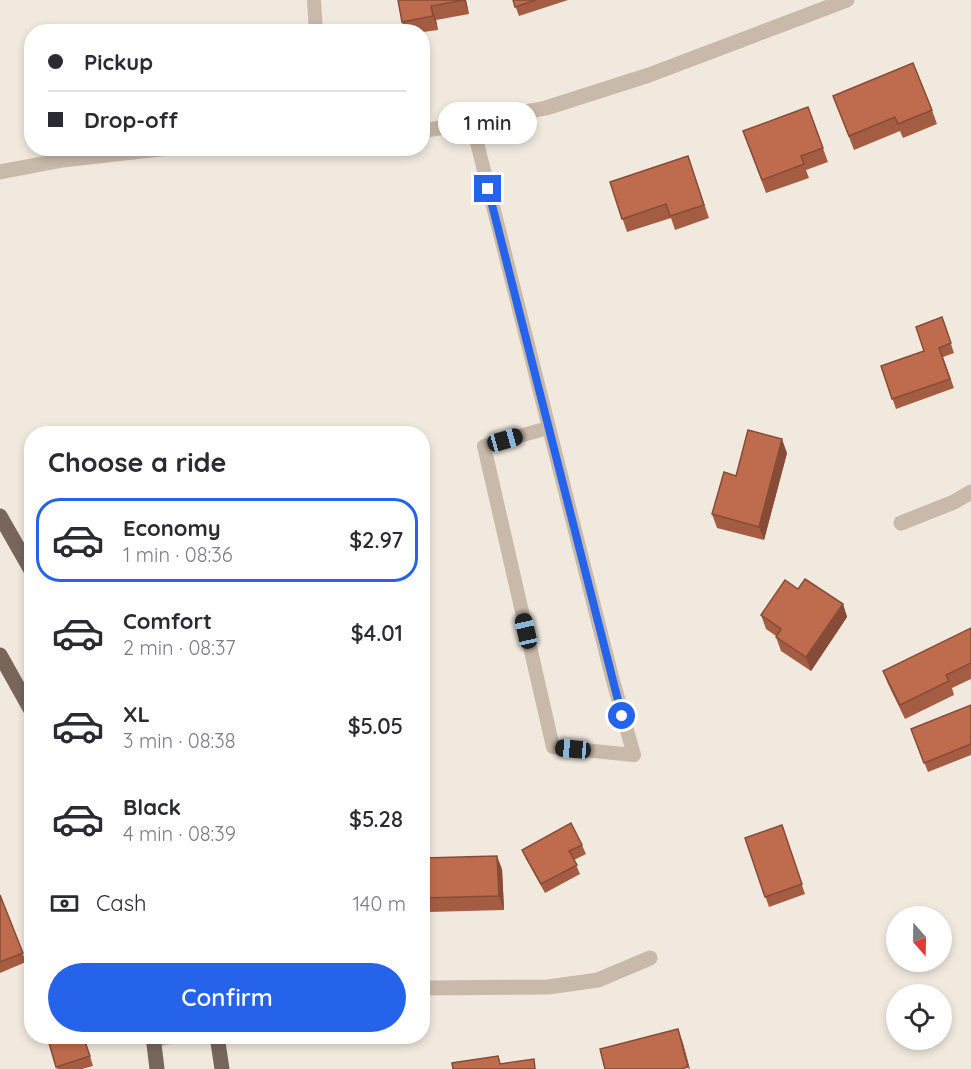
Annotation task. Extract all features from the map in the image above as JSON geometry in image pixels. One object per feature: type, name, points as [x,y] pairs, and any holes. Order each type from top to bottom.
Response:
[{"type":"main road","points":[[0,516],[24,558]]},
{"type":"main road","points":[[0,655],[24,698]]},
{"type":"main road","points":[[154,1044],[157,1069]]},
{"type":"main road","points":[[218,1044],[222,1069]]},
{"type":"street","points":[[430,130],[546,108],[649,75],[847,0]]},
{"type":"street","points":[[0,172],[98,156]]},
{"type":"street","points":[[902,523],[954,502],[971,492]]},
{"type":"street","points":[[430,988],[548,987],[598,980],[650,958]]},
{"type":"lane","points":[[314,0],[316,24]]},
{"type":"lane","points":[[472,123],[633,754],[553,747],[484,446],[548,428]]},
{"type":"building","points":[[398,0],[464,0],[431,6],[433,16],[402,22]]},
{"type":"building","points":[[513,0],[536,0],[515,7]]},
{"type":"building","points":[[913,63],[932,110],[898,124],[895,117],[849,136],[833,96]]},
{"type":"building","points":[[808,107],[823,148],[801,156],[804,164],[762,180],[743,131]]},
{"type":"building","points":[[688,156],[704,205],[670,216],[666,204],[622,219],[610,182]]},
{"type":"building","points":[[942,317],[951,343],[939,348],[950,379],[892,399],[881,366],[924,351],[916,327]]},
{"type":"building","points":[[748,430],[782,439],[759,527],[712,514],[724,472],[736,476]]},
{"type":"building","points":[[805,579],[843,604],[806,657],[776,637],[781,629],[761,615],[785,580],[798,589]]},
{"type":"building","points":[[971,628],[971,663],[946,675],[949,681],[900,705],[883,671]]},
{"type":"building","points":[[971,705],[971,744],[924,763],[911,729]]},
{"type":"building","points":[[571,823],[582,845],[569,851],[577,865],[541,884],[522,850]]},
{"type":"building","points":[[782,825],[802,884],[765,897],[745,838]]},
{"type":"building","points":[[497,856],[499,896],[430,898],[430,858]]},
{"type":"building","points":[[0,895],[23,953],[0,962]]},
{"type":"building","points":[[678,1029],[688,1067],[681,1069],[605,1069],[600,1049]]},
{"type":"building","points":[[49,1044],[86,1044],[90,1056],[56,1067]]},
{"type":"building","points":[[498,1056],[500,1064],[534,1059],[535,1069],[453,1069],[452,1063]]},
{"type":"route","points":[[488,189],[622,716]]}]
